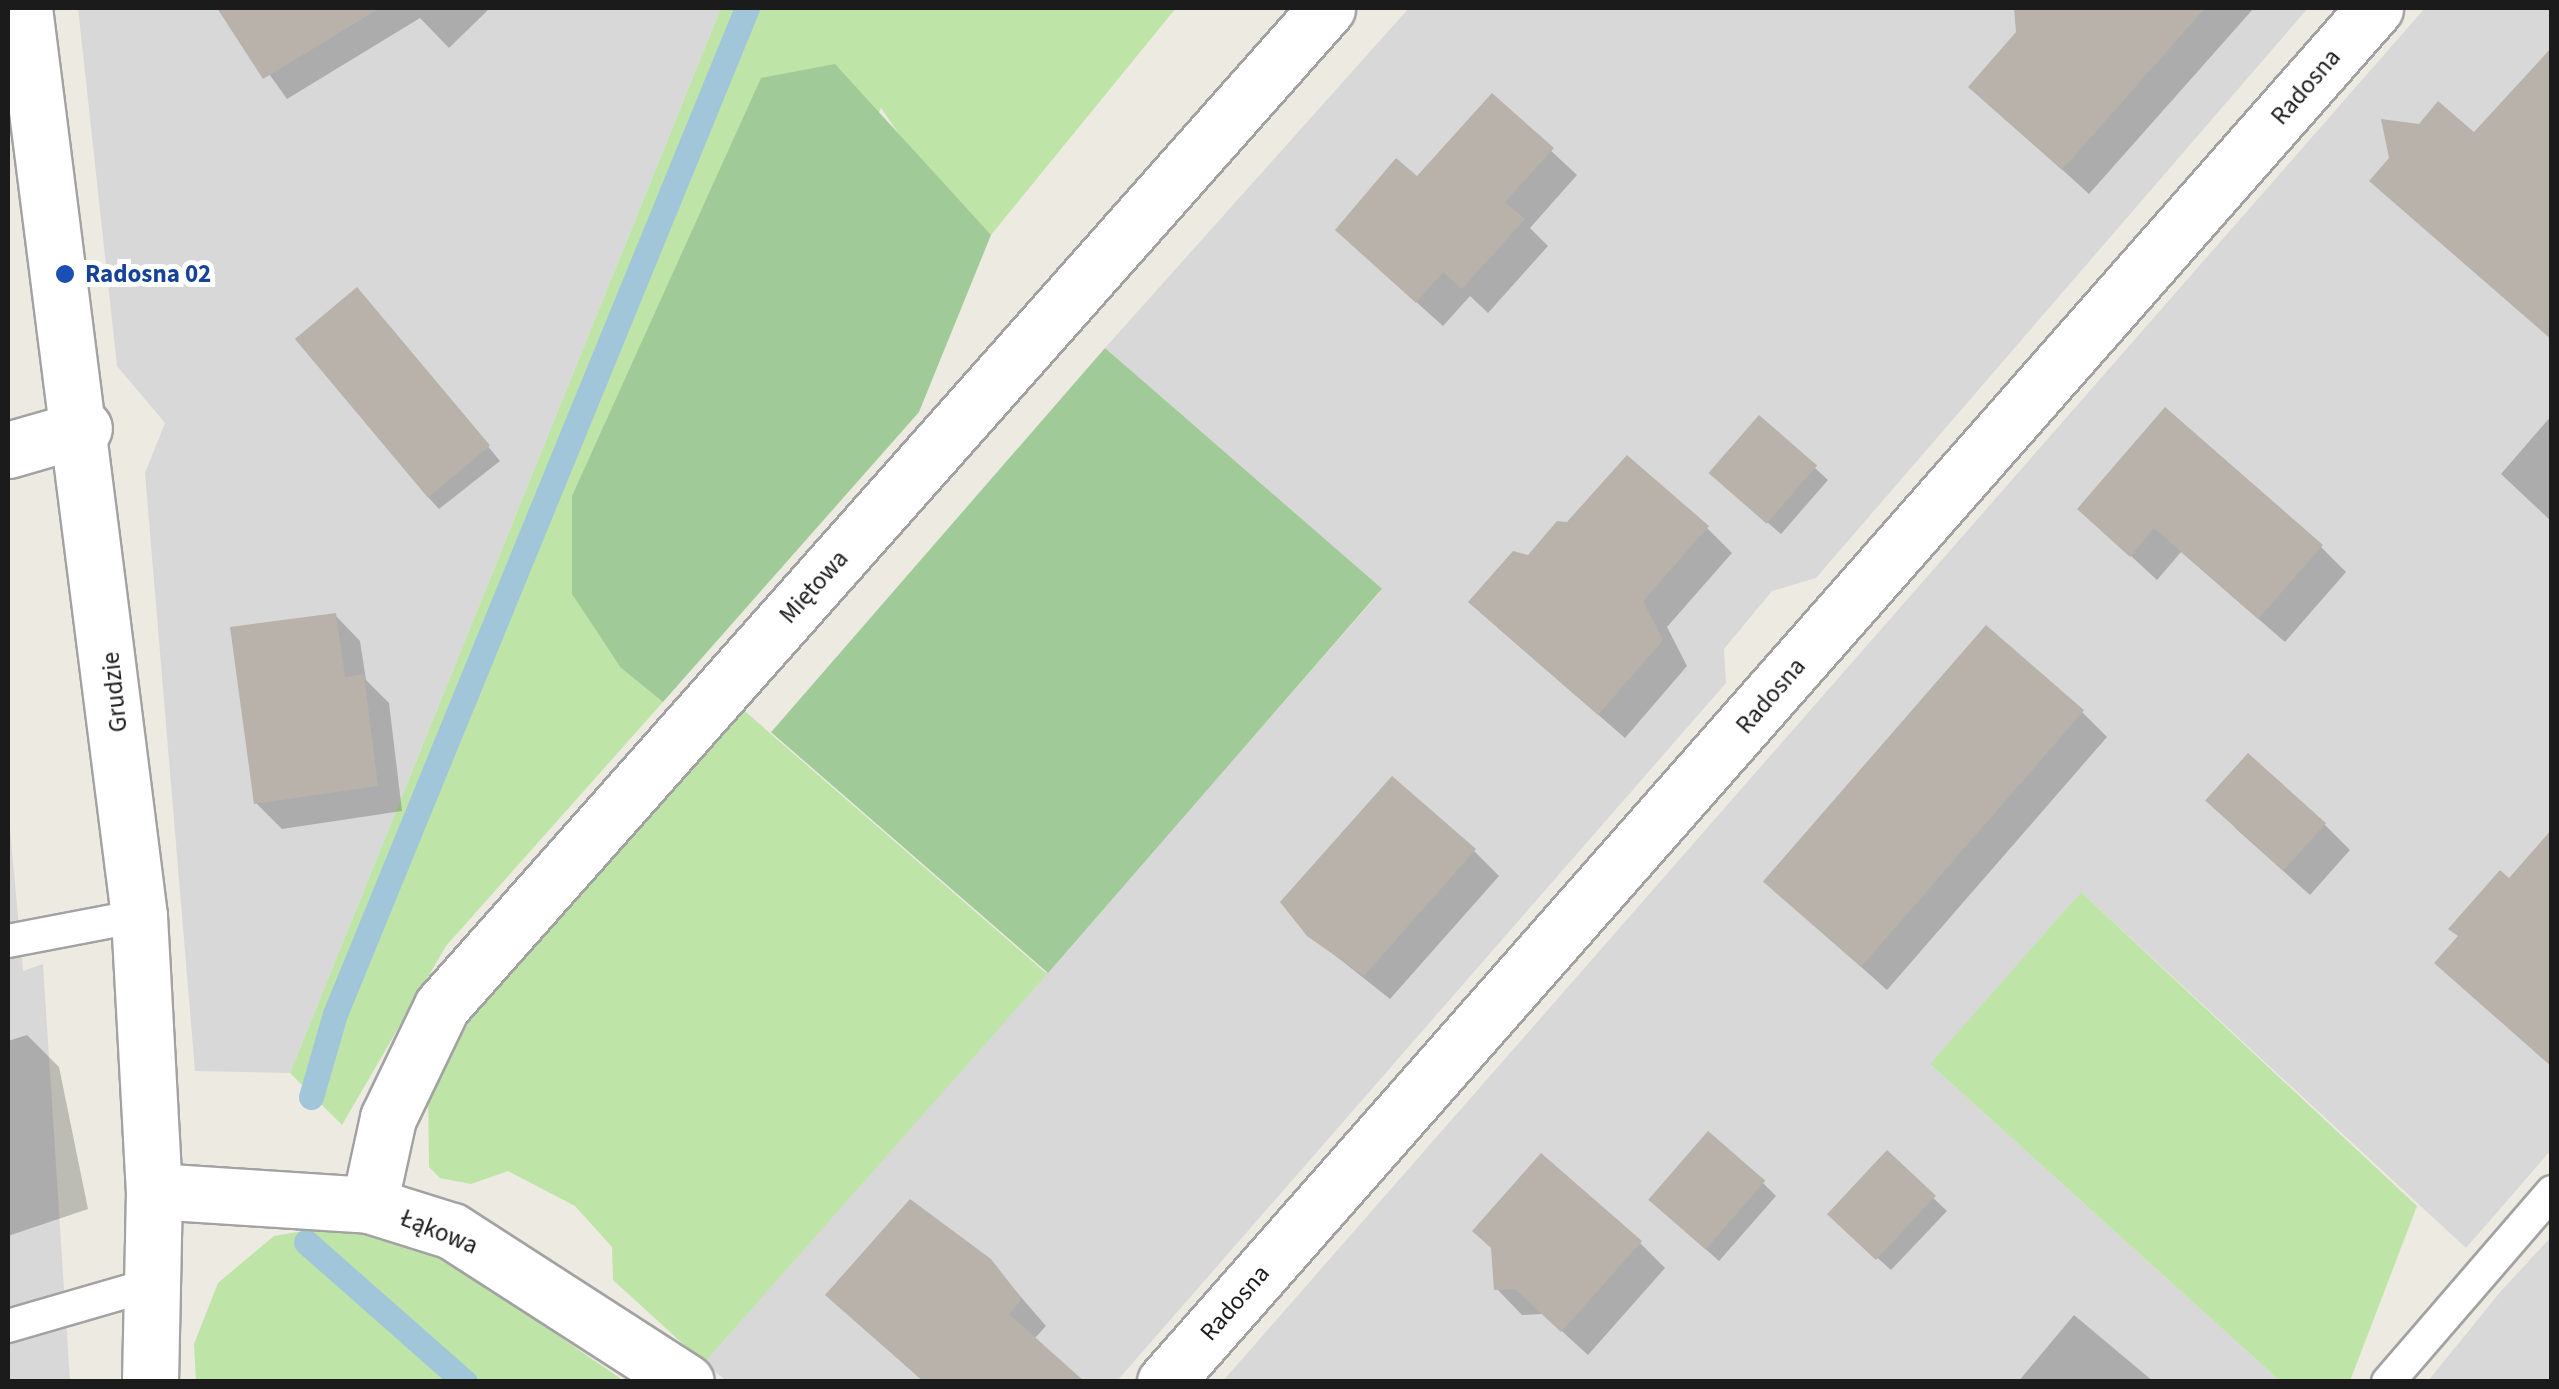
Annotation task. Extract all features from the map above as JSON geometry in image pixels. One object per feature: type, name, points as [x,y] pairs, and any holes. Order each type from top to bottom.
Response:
[{"type":"street","name":"Grudzie","points":[[24,8],[84,428],[139,916],[154,1191],[150,1382]]},
{"type":"street","name":"Miętowa","points":[[369,1205],[388,1118],[442,1006],[1327,8]]},
{"type":"street","name":"Radosna","points":[[1165,1382],[2374,8]]},
{"type":"street","points":[[8,450],[84,428]]},
{"type":"street","name":"Łąkowa","points":[[154,1191],[369,1205],[452,1231],[686,1382]]},
{"type":"lane","points":[[8,942],[139,916]]},
{"type":"lane","points":[[2388,1382],[2552,1192]]},
{"type":"lane","points":[[8,1326],[150,1286]]},
{"type":"shaded area","points":[[78,8],[721,8],[290,1073],[195,1071],[145,473],[165,423],[117,366]]},
{"type":"shaded area","points":[[1409,8],[2308,8],[1816,578],[1772,591],[1724,649],[1726,683],[1117,1381],[728,1382],[704,1363],[1380,592],[1105,348]]},
{"type":"shaded area","points":[[2425,8],[2551,8],[2551,1150],[2466,1248],[2081,892],[1931,1065],[2280,1381],[1222,1382]]},
{"type":"shaded area","points":[[8,807],[23,971],[43,964],[70,1381],[8,1381]]},
{"type":"shaded area","points":[[2551,1237],[2551,1381],[2428,1381],[2501,1291]]},
{"type":"green space","points":[[721,8],[1176,8],[991,235],[919,163],[881,108],[621,668],[663,702],[446,946],[342,1125],[290,1073]]},
{"type":"green space","points":[[835,64],[991,235],[919,412],[663,702],[621,668],[572,594],[572,496],[761,78]]},
{"type":"green space","points":[[1105,348],[1382,589],[1048,973],[771,732]]},
{"type":"green space","points":[[740,707],[1047,974],[704,1363],[613,1280],[612,1247],[575,1206],[508,1171],[471,1184],[440,1178],[429,1167],[428,1088],[502,969]]},
{"type":"green space","points":[[2081,892],[2417,1206],[2350,1381],[2280,1381],[1930,1064]]},
{"type":"green space","points":[[351,1223],[444,1257],[624,1381],[196,1381],[194,1344],[218,1283],[274,1236]]},
{"type":"building","points":[[217,8],[380,8],[263,79]]},
{"type":"building","points":[[2014,8],[2205,8],[2062,170],[1968,87],[2016,32]]},
{"type":"building","points":[[2552,47],[2552,340],[2369,181],[2389,158],[2381,119],[2419,124],[2438,101],[2474,132]]},
{"type":"building","points":[[1492,93],[1554,148],[1505,202],[1525,219],[1462,289],[1443,272],[1416,303],[1335,230],[1396,158],[1417,176]]},
{"type":"building","points":[[357,287],[490,446],[428,498],[295,339]]},
{"type":"building","points":[[2165,407],[2323,545],[2258,619],[2154,528],[2130,557],[2077,509]]},
{"type":"building","points":[[1759,415],[1817,466],[1767,524],[1708,473]]},
{"type":"building","points":[[1627,455],[1709,526],[1643,601],[1663,640],[1598,715],[1468,602],[1513,551],[1528,555],[1557,521],[1567,522]]},
{"type":"building","points":[[336,613],[345,677],[364,674],[378,786],[254,804],[230,627]]},
{"type":"building","points":[[1986,625],[2084,710],[1861,967],[1763,882]]},
{"type":"building","points":[[2248,753],[2326,823],[2283,871],[2205,801]]},
{"type":"building","points":[[1392,776],[1476,849],[1364,976],[1307,936],[1280,902]]},
{"type":"building","points":[[2552,829],[2552,1067],[2434,963],[2458,936],[2448,929],[2500,870],[2509,878]]},
{"type":"building","points":[[1708,1131],[1765,1181],[1706,1250],[1648,1200]]},
{"type":"building","points":[[1887,1150],[1936,1196],[1876,1260],[1827,1214]]},
{"type":"building","points":[[1541,1153],[1642,1241],[1561,1332],[1515,1289],[1494,1290],[1491,1248],[1472,1231]]},
{"type":"building","points":[[910,1199],[991,1259],[1022,1299],[1009,1314],[1085,1382],[924,1382],[825,1295]]},
{"type":"waterway","points":[[311,1097],[335,1014],[747,8]]},
{"type":"waterway","points":[[306,1242],[465,1382]]},
{"type":"place","name":"Radosna 02","points":[[65,274]]}]
